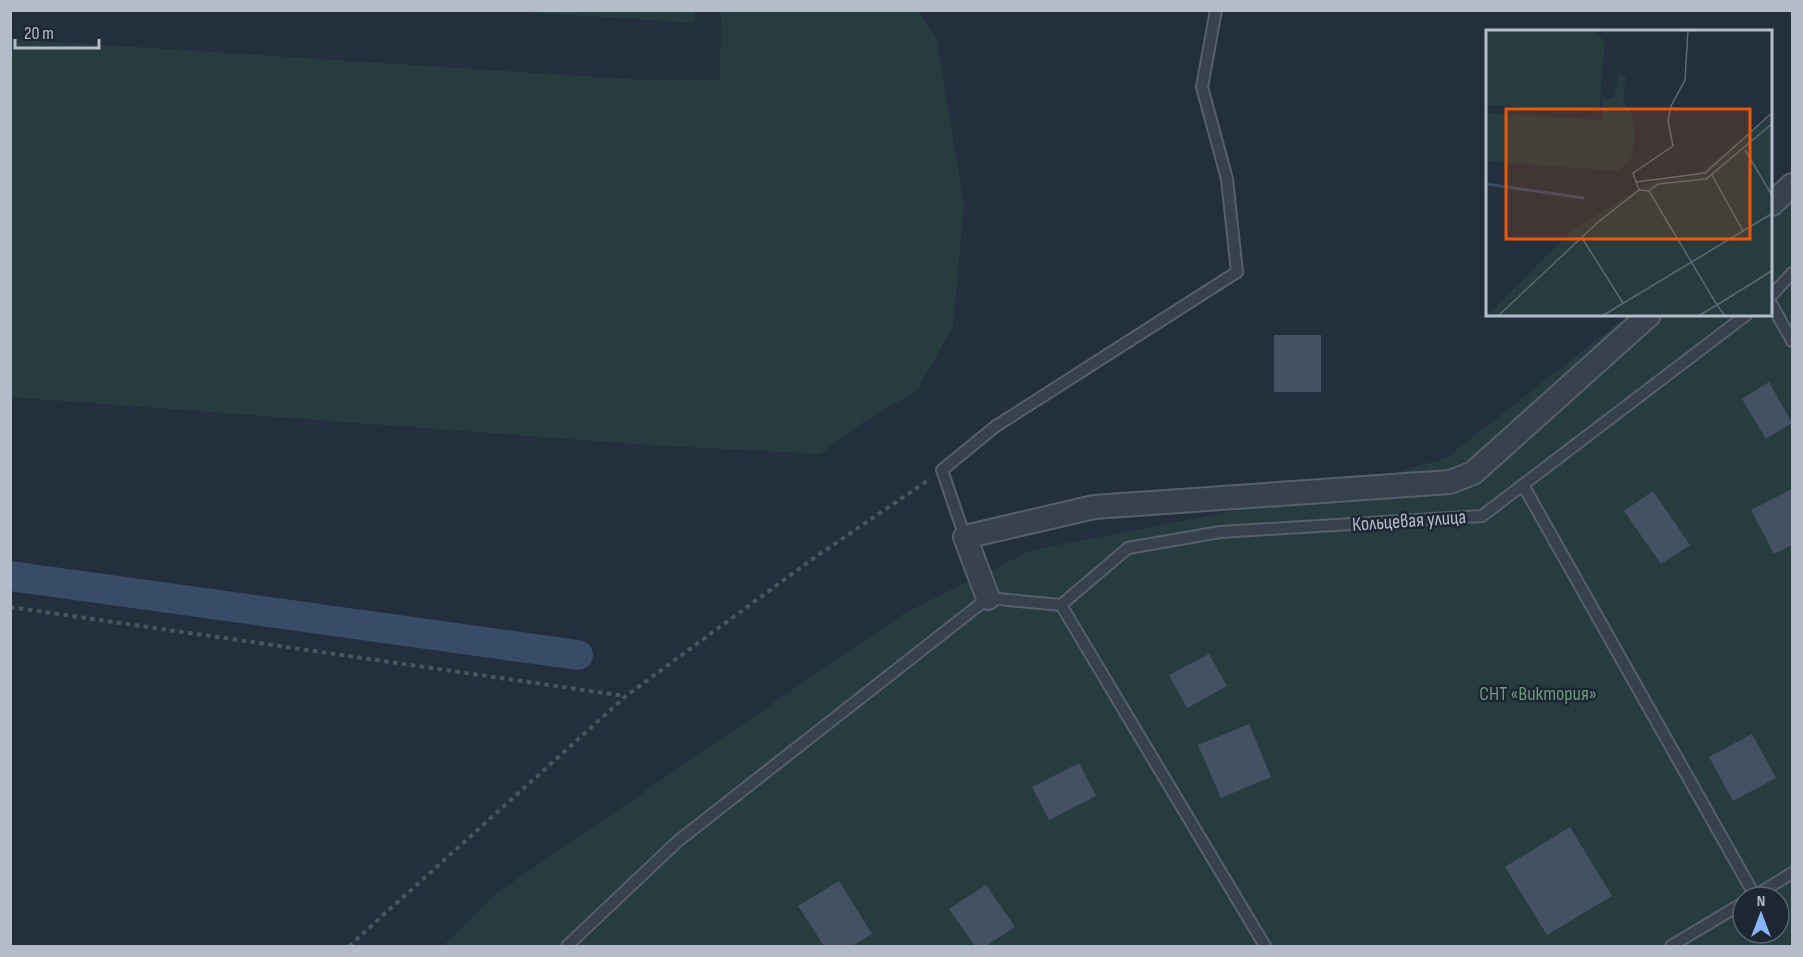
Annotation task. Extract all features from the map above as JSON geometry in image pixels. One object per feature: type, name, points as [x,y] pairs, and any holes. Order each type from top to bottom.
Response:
[{"type":"street","points":[[1773,203],[1792,185]]},
{"type":"street","points":[[988,598],[965,537],[1094,507],[1450,482],[1473,473],[1648,316]]},
{"type":"lane","points":[[965,537],[942,470],[996,426],[1237,272],[1227,179],[1202,87],[1216,10]]},
{"type":"lane","points":[[1773,294],[1792,273]]},
{"type":"lane","points":[[1773,307],[1792,341]]},
{"type":"lane","name":"Кольцевая улица","points":[[1061,605],[1128,548],[1220,532],[1482,516],[1745,316]]},
{"type":"lane","points":[[1523,485],[1748,885]]},
{"type":"lane","points":[[567,946],[678,841],[988,598],[1061,605],[1265,946]]},
{"type":"lane","points":[[1772,885],[1792,873]]},
{"type":"lane","points":[[1671,946],[1731,910]]},
{"type":"path","points":[[349,946],[626,696],[811,560],[942,470]]},
{"type":"path","points":[[10,607],[626,696]]},
{"type":"green space","points":[[695,10],[694,23],[509,11]]},
{"type":"green space","points":[[721,11],[918,11],[937,39],[964,205],[953,327],[917,390],[862,423],[820,454],[648,445],[11,397],[11,39],[645,80],[720,80]]},
{"type":"green space","name":"СНТ «Виктория»","points":[[1792,186],[1792,946],[443,946],[498,892],[903,614],[1032,550],[1328,493],[1446,458],[1627,316],[1773,316],[1773,202]]},
{"type":"building","points":[[1274,335],[1321,335],[1321,392],[1274,392]]},
{"type":"building","points":[[1769,382],[1792,423],[1766,439],[1742,399]]},
{"type":"building","points":[[1792,489],[1792,545],[1774,554],[1751,510]]},
{"type":"building","points":[[1653,491],[1690,545],[1661,564],[1624,511]]},
{"type":"building","points":[[1209,654],[1227,686],[1187,708],[1169,675]]},
{"type":"building","points":[[1249,724],[1271,777],[1221,798],[1198,745]]},
{"type":"building","points":[[1752,734],[1776,778],[1733,801],[1709,757]]},
{"type":"building","points":[[1079,763],[1096,796],[1049,820],[1032,787]]},
{"type":"building","points":[[1570,827],[1612,896],[1547,935],[1505,867]]},
{"type":"building","points":[[839,881],[872,934],[852,946],[824,946],[798,906]]},
{"type":"building","points":[[986,885],[1015,927],[986,946],[975,946],[949,909]]},
{"type":"waterway","points":[[10,576],[578,655]]}]
